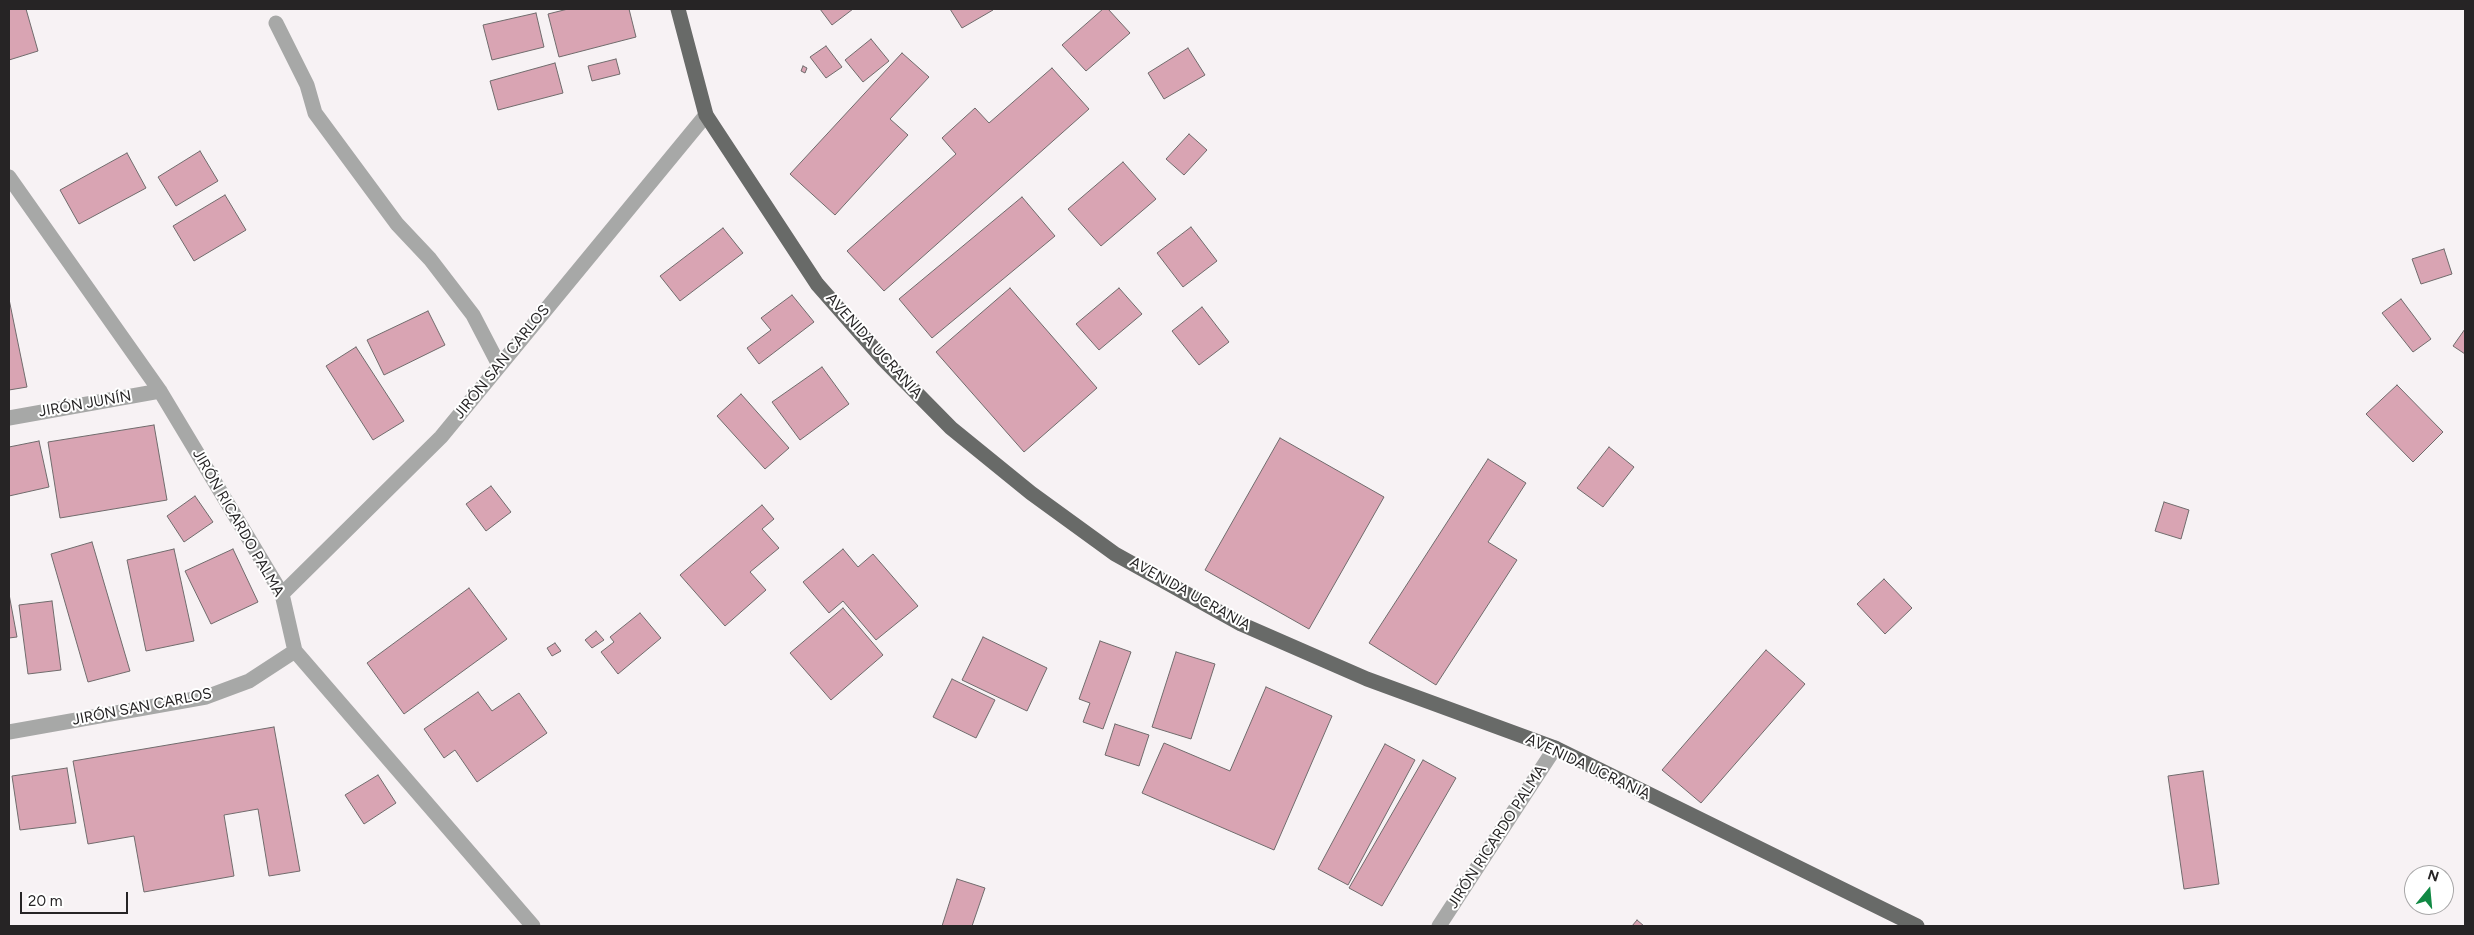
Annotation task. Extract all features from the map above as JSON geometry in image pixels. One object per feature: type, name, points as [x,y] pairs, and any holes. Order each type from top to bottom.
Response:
[{"type":"main road","name":"AVENIDA UCRANIA","points":[[678,9],[706,115],[818,284],[882,359],[951,428],[1031,493],[1116,554],[1241,624],[1367,679],[1555,748],[1917,926]]},
{"type":"street","points":[[276,22],[307,85],[315,113],[397,224],[430,259],[473,316],[499,365]]},
{"type":"street","name":"JIRÓN SAN CARLOS","points":[[282,594],[441,437],[706,115]]},
{"type":"street","name":"JIRÓN RICARDO PALMA","points":[[9,177],[160,391],[282,594],[294,651],[533,926]]},
{"type":"street","name":"JIRÓN JUNÍN","points":[[9,418],[160,391]]},
{"type":"street","name":"JIRÓN SAN CARLOS","points":[[9,732],[206,696],[249,681],[294,651]]},
{"type":"street","name":"JIRÓN RICARDO PALMA","points":[[1439,926],[1555,748]]},
{"type":"building","points":[[9,9],[26,9],[38,51],[9,60]]},
{"type":"building","points":[[568,9],[629,9],[636,37],[559,57],[548,14]]},
{"type":"building","points":[[820,9],[853,9],[832,25]]},
{"type":"building","points":[[950,9],[993,9],[993,10],[962,28]]},
{"type":"building","points":[[1103,9],[1108,9],[1130,33],[1086,71],[1062,45]]},
{"type":"building","points":[[536,13],[544,47],[492,60],[483,25]]},
{"type":"building","points":[[871,39],[889,61],[863,82],[845,60]]},
{"type":"building","points":[[826,46],[842,67],[826,78],[810,57]]},
{"type":"building","points":[[1188,48],[1205,75],[1164,99],[1148,73]]},
{"type":"building","points":[[902,53],[929,77],[890,119],[908,135],[835,215],[790,174]]},
{"type":"building","points":[[616,59],[620,74],[592,81],[588,66]]},
{"type":"building","points":[[555,63],[563,93],[498,110],[490,81]]},
{"type":"building","points":[[803,66],[807,68],[805,73],[801,71]]},
{"type":"building","points":[[1052,68],[1089,109],[884,291],[847,251],[956,154],[942,138],[975,108],[989,123]]},
{"type":"building","points":[[1189,134],[1207,150],[1184,175],[1166,159]]},
{"type":"building","points":[[200,151],[218,181],[176,206],[158,177]]},
{"type":"building","points":[[127,153],[146,188],[79,224],[60,190]]},
{"type":"building","points":[[1123,162],[1156,199],[1101,246],[1068,209]]},
{"type":"building","points":[[225,195],[246,230],[194,261],[173,226]]},
{"type":"building","points":[[1022,197],[1055,236],[932,338],[899,299]]},
{"type":"building","points":[[1191,227],[1217,261],[1183,287],[1157,253]]},
{"type":"building","points":[[723,228],[743,253],[680,301],[660,276]]},
{"type":"building","points":[[2444,249],[2452,274],[2421,284],[2412,259]]},
{"type":"building","points":[[1010,288],[1097,388],[1024,452],[936,352]]},
{"type":"building","points":[[1119,288],[1142,314],[1099,350],[1076,324]]},
{"type":"building","points":[[792,295],[814,322],[759,364],[747,348],[771,330],[761,318]]},
{"type":"building","points":[[9,299],[27,387],[9,390]]},
{"type":"building","points":[[2401,299],[2431,339],[2413,352],[2382,313]]},
{"type":"building","points":[[1202,307],[1229,342],[1199,365],[1172,331]]},
{"type":"building","points":[[428,311],[445,345],[384,375],[367,340]]},
{"type":"building","points":[[2465,329],[2465,354],[2453,346]]},
{"type":"building","points":[[356,347],[404,421],[373,440],[326,366]]},
{"type":"building","points":[[822,367],[849,404],[800,440],[772,402]]},
{"type":"building","points":[[2397,385],[2443,432],[2413,462],[2366,414]]},
{"type":"building","points":[[741,394],[789,448],[765,469],[717,416]]},
{"type":"building","points":[[154,425],[167,500],[60,518],[48,442]]},
{"type":"building","points":[[1280,438],[1384,497],[1309,629],[1205,570]]},
{"type":"building","points":[[39,441],[49,487],[9,496],[9,447]]},
{"type":"building","points":[[1609,447],[1634,467],[1603,507],[1577,488]]},
{"type":"building","points":[[1488,459],[1526,483],[1488,542],[1517,560],[1436,685],[1369,643]]},
{"type":"building","points":[[491,486],[511,512],[486,531],[466,504]]},
{"type":"building","points":[[195,496],[213,522],[184,542],[167,516]]},
{"type":"building","points":[[2164,502],[2189,510],[2181,539],[2155,531]]},
{"type":"building","points":[[762,505],[774,519],[762,529],[779,548],[750,572],[766,590],[725,626],[680,575]]},
{"type":"building","points":[[92,542],[130,671],[88,682],[51,554]]},
{"type":"building","points":[[174,549],[194,641],[146,651],[127,560]]},
{"type":"building","points":[[233,549],[258,602],[211,624],[185,571]]},
{"type":"building","points":[[843,549],[858,567],[873,554],[918,606],[876,640],[843,601],[829,613],[803,582]]},
{"type":"building","points":[[1884,579],[1912,608],[1885,634],[1857,604]]},
{"type":"building","points":[[469,588],[507,639],[404,714],[367,663]]},
{"type":"building","points":[[9,594],[17,637],[9,638]]},
{"type":"building","points":[[52,601],[61,670],[28,674],[19,605]]},
{"type":"building","points":[[843,608],[883,655],[831,700],[790,653]]},
{"type":"building","points":[[640,613],[661,638],[618,674],[601,652],[614,642],[610,637]]},
{"type":"building","points":[[596,631],[604,640],[592,648],[585,640]]},
{"type":"building","points":[[983,637],[1047,668],[1027,711],[962,680]]},
{"type":"building","points":[[1100,641],[1131,652],[1103,729],[1083,722],[1090,703],[1079,699]]},
{"type":"building","points":[[555,643],[561,651],[552,656],[547,648]]},
{"type":"building","points":[[1766,650],[1805,684],[1701,803],[1662,770]]},
{"type":"building","points":[[1176,652],[1215,664],[1191,739],[1152,727]]},
{"type":"building","points":[[952,679],[995,700],[976,738],[933,717]]},
{"type":"building","points":[[1266,687],[1332,716],[1274,850],[1142,793],[1164,743],[1230,771]]},
{"type":"building","points":[[478,692],[492,711],[519,693],[547,733],[477,782],[455,750],[444,758],[424,729]]},
{"type":"building","points":[[1115,724],[1149,735],[1139,766],[1105,755]]},
{"type":"building","points":[[274,727],[300,871],[269,876],[258,809],[224,815],[234,876],[144,892],[134,836],[88,844],[73,761]]},
{"type":"building","points":[[1385,744],[1415,760],[1348,885],[1318,869]]},
{"type":"building","points":[[1423,760],[1456,778],[1382,906],[1349,888]]},
{"type":"building","points":[[67,768],[76,823],[20,830],[12,776]]},
{"type":"building","points":[[2203,771],[2219,884],[2184,889],[2168,776]]},
{"type":"building","points":[[378,775],[396,803],[364,824],[345,795]]},
{"type":"building","points":[[957,879],[985,888],[972,926],[942,926]]},
{"type":"building","points":[[1637,920],[1644,926],[1632,926]]}]
